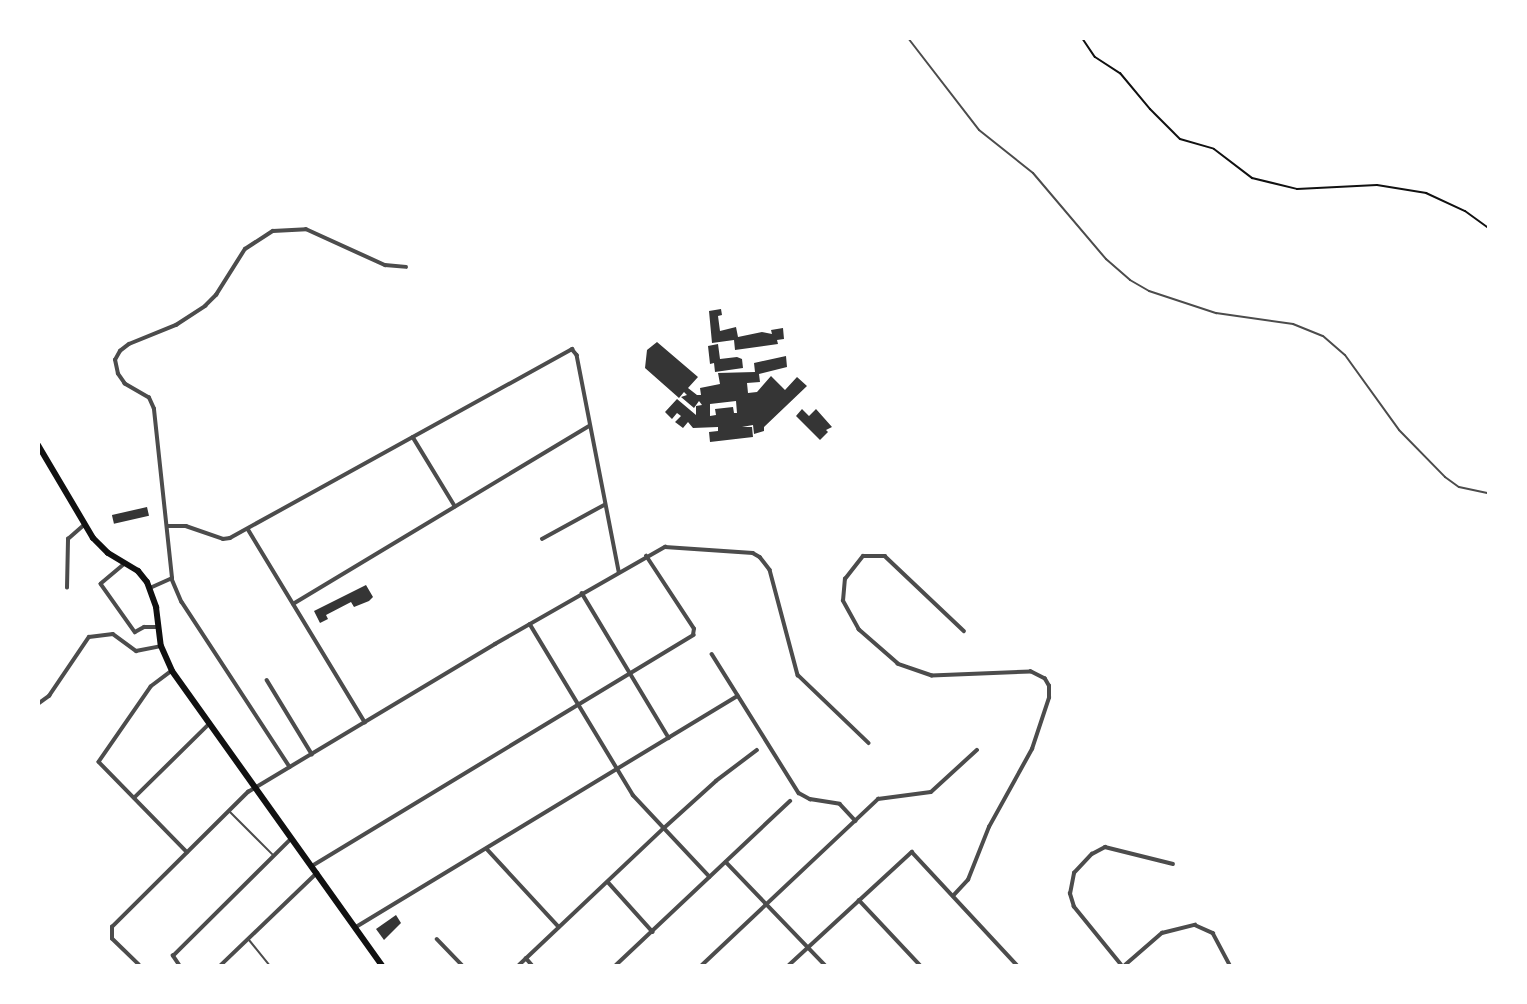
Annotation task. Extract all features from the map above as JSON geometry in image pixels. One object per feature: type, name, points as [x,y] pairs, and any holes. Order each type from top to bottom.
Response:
[{"type":"main road","points":[[39,446],[84,525],[103,548],[143,576],[150,587],[161,646],[172,671],[382,965]]},
{"type":"street","points":[[290,767],[182,602],[172,578],[153,405],[149,398],[120,378],[115,365],[120,351],[129,344],[176,326],[205,306],[216,295],[245,249],[273,231],[306,229],[385,265],[406,267]]},
{"type":"street","points":[[167,526],[186,526],[225,540],[572,349],[577,355],[619,572]]},
{"type":"street","points":[[293,604],[589,426]]},
{"type":"street","points":[[414,437],[455,506]]},
{"type":"street","points":[[542,539],[604,505]]},
{"type":"street","points":[[67,588],[68,539],[84,525]]},
{"type":"street","points":[[248,529],[365,722]]},
{"type":"street","points":[[136,965],[112,939],[111,929],[254,788],[582,593],[646,556],[669,546],[753,554],[760,557],[770,570],[797,675],[869,743]]},
{"type":"street","points":[[312,866],[694,633],[646,556]]},
{"type":"street","points":[[953,896],[968,880],[989,827],[1032,749],[1049,698],[1048,682],[1031,673],[932,676],[898,664],[859,630],[843,601],[845,579],[863,556],[885,556],[964,631]]},
{"type":"street","points":[[127,563],[101,584],[135,632],[144,627],[159,627]]},
{"type":"street","points":[[150,587],[172,578]]},
{"type":"street","points":[[582,593],[669,738]]},
{"type":"street","points":[[530,624],[633,795],[710,877]]},
{"type":"street","points":[[38,704],[49,696],[89,637],[113,634],[136,651],[161,646]]},
{"type":"street","points":[[712,654],[799,793],[810,799],[840,804],[856,821]]},
{"type":"street","points":[[172,671],[151,687],[100,756],[102,768],[187,852]]},
{"type":"street","points":[[267,680],[312,754]]},
{"type":"street","points":[[355,928],[738,696]]},
{"type":"street","points":[[134,799],[209,724]]},
{"type":"street","points":[[519,965],[664,828],[757,750]]},
{"type":"street","points":[[702,965],[882,797],[930,792],[977,750]]},
{"type":"street","points":[[616,965],[790,800]]},
{"type":"street","points":[[179,965],[173,956],[291,839]]},
{"type":"street","points":[[1173,864],[1108,846],[1092,854],[1074,873],[1070,894],[1074,907],[1123,965],[1162,933],[1195,925],[1213,933],[1230,965]]},
{"type":"street","points":[[487,849],[559,928]]},
{"type":"street","points":[[789,965],[912,852],[1017,965]]},
{"type":"street","points":[[726,862],[825,965]]},
{"type":"street","points":[[221,965],[317,873]]},
{"type":"street","points":[[608,882],[653,932]]},
{"type":"street","points":[[859,900],[920,965]]},
{"type":"street","points":[[437,939],[462,965]]},
{"type":"street","points":[[526,958],[532,965]]},
{"type":"lane","points":[[908,38],[979,130],[1042,182],[1105,258],[1130,280],[1149,291],[1216,313],[1297,325],[1323,336],[1345,355],[1399,430],[1445,477],[1462,488],[1489,493]]},
{"type":"lane","points":[[229,810],[273,856]]},
{"type":"lane","points":[[248,939],[269,965]]},
{"type":"path","points":[[1082,38],[1095,57],[1120,73],[1180,139],[1214,149],[1252,178],[1297,189],[1377,185],[1426,193],[1465,211],[1489,228]]},
{"type":"building","points":[[721,309],[722,315],[718,316],[720,331],[736,327],[738,337],[762,332],[772,334],[771,330],[783,328],[784,339],[777,340],[778,344],[735,350],[734,340],[712,343],[709,311]]},
{"type":"building","points":[[657,342],[698,377],[688,388],[697,395],[701,395],[700,388],[720,384],[718,373],[755,372],[754,363],[786,356],[787,367],[759,374],[760,382],[747,383],[748,393],[757,392],[771,376],[785,390],[797,377],[807,386],[764,427],[764,431],[754,434],[753,425],[742,427],[752,427],[753,437],[710,442],[709,432],[718,431],[718,427],[693,428],[688,422],[683,428],[675,422],[681,416],[677,413],[672,419],[665,412],[677,399],[696,415],[696,406],[702,405],[699,401],[694,408],[681,397],[687,395],[684,392],[679,398],[645,368],[647,350]],"holes":[[[736,401],[737,413],[734,413],[733,407],[715,409],[716,415],[710,416],[710,404]]]},
{"type":"building","points":[[718,344],[720,359],[737,357],[742,359],[743,368],[715,372],[714,363],[710,364],[708,346]]},
{"type":"building","points":[[802,409],[809,416],[816,409],[832,427],[826,430],[828,432],[820,440],[796,416]]},
{"type":"building","points":[[147,507],[149,516],[114,524],[112,515]]},
{"type":"building","points":[[366,585],[373,597],[369,601],[354,607],[351,602],[326,615],[328,619],[320,623],[314,611]]},
{"type":"building","points":[[396,915],[401,923],[384,940],[376,929]]}]
